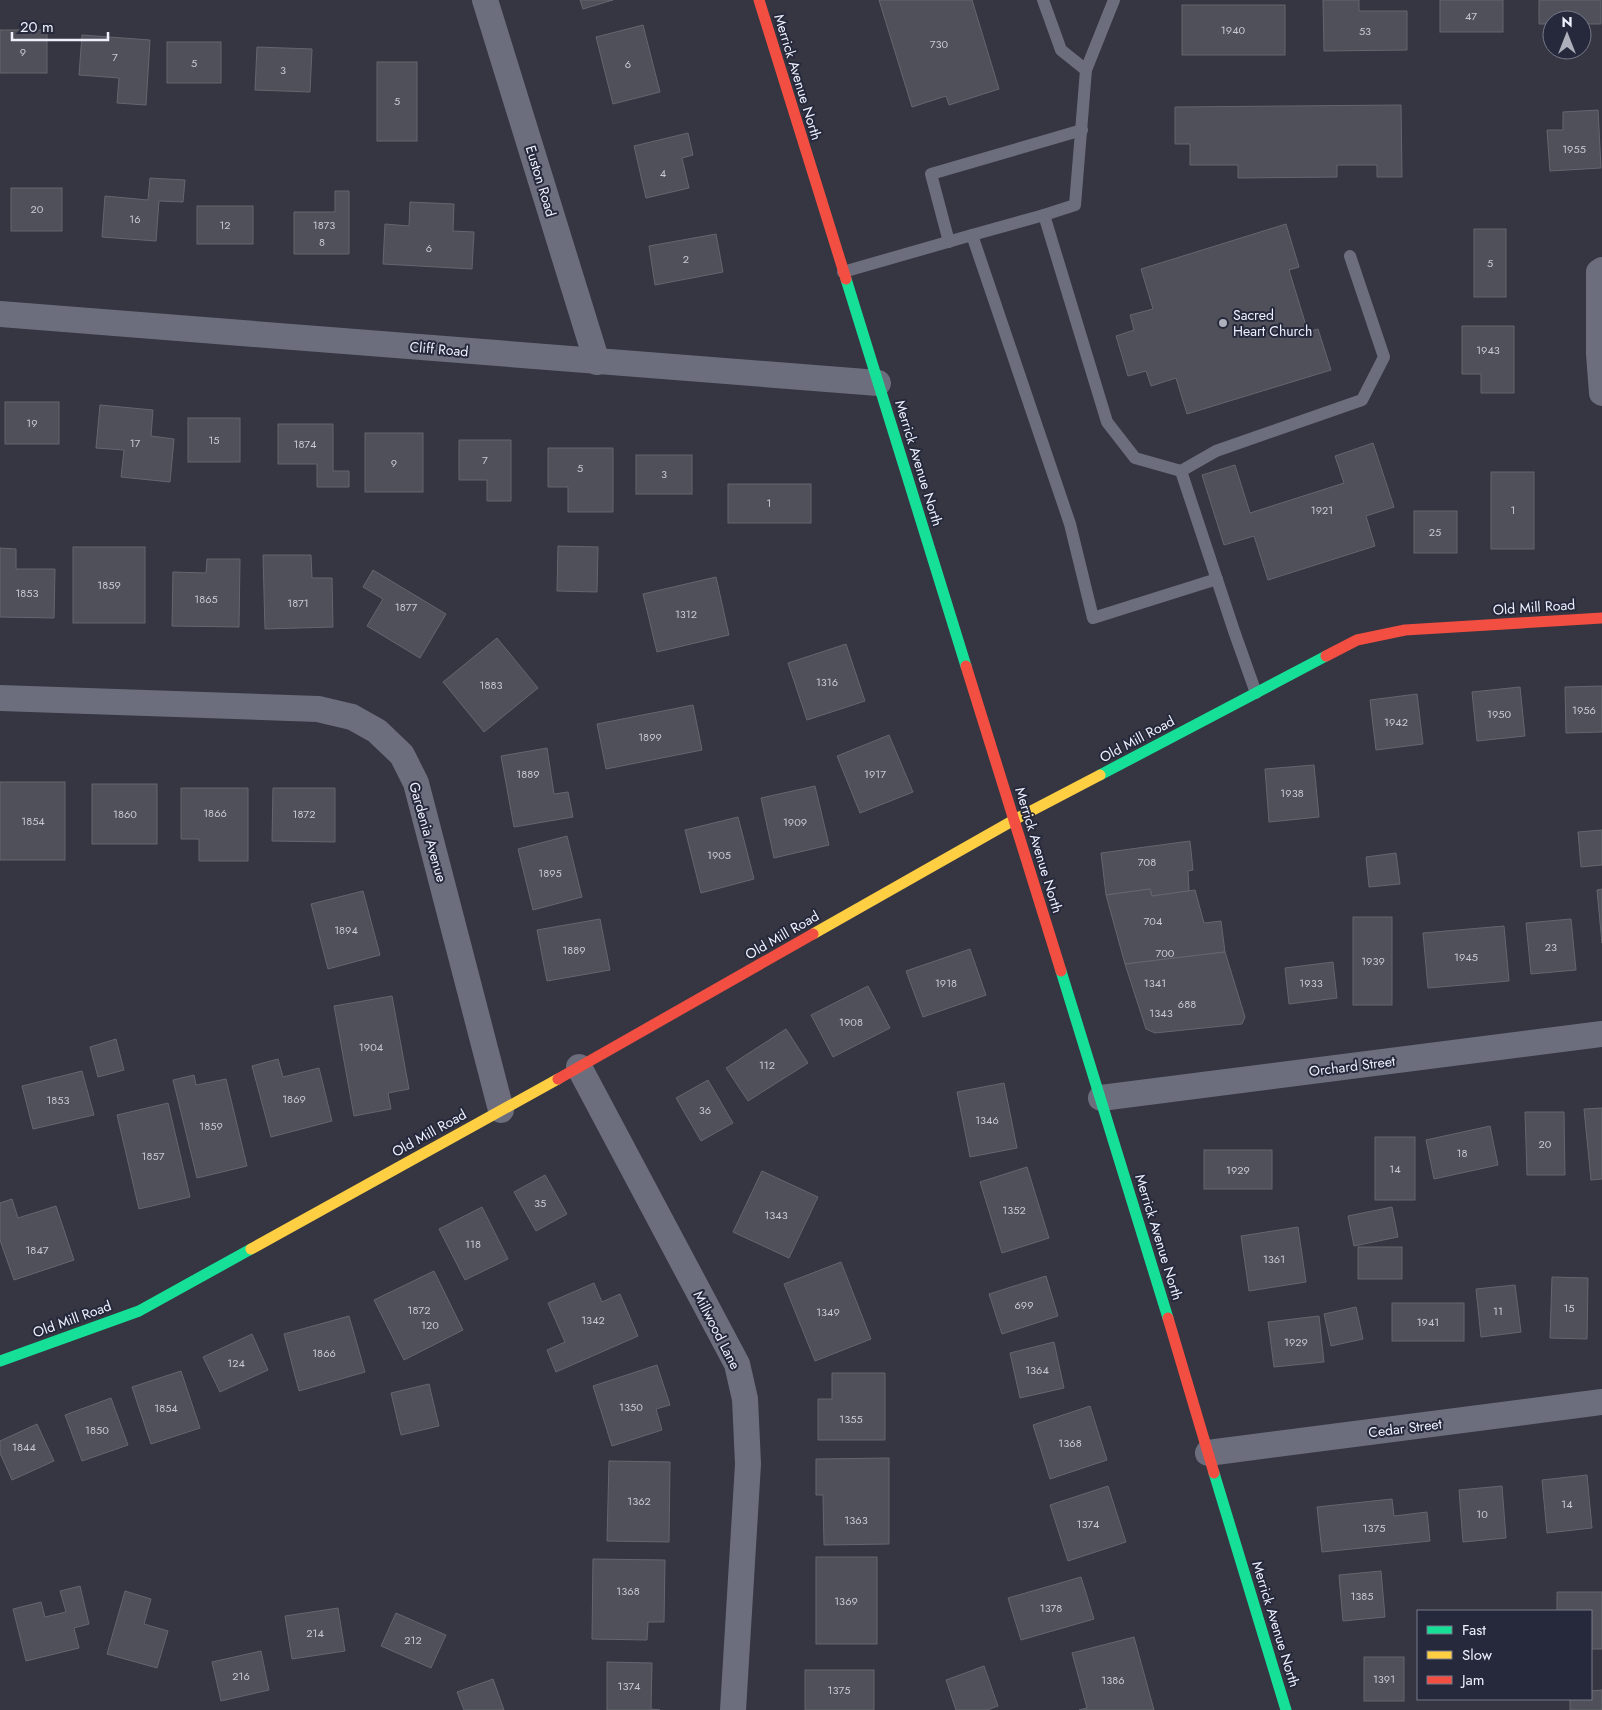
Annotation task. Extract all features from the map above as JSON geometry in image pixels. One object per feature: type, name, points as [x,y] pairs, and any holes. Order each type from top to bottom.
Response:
[{"type":"main road","name":"Merrick Avenue North","points":[[759,0],[1101,1098],[1286,1710]]},
{"type":"main road","name":"Old Mill Road","points":[[0,1361],[139,1311],[579,1067],[1014,820],[1357,640],[1405,630],[1602,618]]},
{"type":"street","name":"Euston Road","points":[[484,0],[597,362]]},
{"type":"street","points":[[1602,270],[1599,272],[1599,354],[1602,392]]},
{"type":"street","name":"Cliff Road","points":[[0,314],[878,383]]},
{"type":"street","name":"Gardenia Avenue","points":[[0,698],[318,710],[352,717],[377,731],[402,755],[416,783],[501,1110]]},
{"type":"street","name":"Orchard Street","points":[[1101,1098],[1602,1034]]},
{"type":"street","name":"Millwood Lane","points":[[579,1067],[737,1364],[745,1399],[748,1464],[733,1710]]},
{"type":"street","name":"Cedar Street","points":[[1208,1453],[1602,1402]]},
{"type":"lane","points":[[1043,0],[1061,50],[1086,70]]},
{"type":"lane","points":[[843,272],[1076,206],[1086,70],[1114,0]]},
{"type":"lane","points":[[949,242],[931,174],[1082,130]]},
{"type":"lane","points":[[1044,214],[1107,422],[1135,458],[1181,471],[1216,451],[1362,400],[1384,357],[1350,256]]},
{"type":"lane","points":[[972,235],[1070,524],[1093,618],[1216,579]]},
{"type":"lane","points":[[1181,471],[1256,693]]},
{"type":"building","points":[[580,0],[613,0],[583,9]]},
{"type":"building","points":[[879,0],[972,0],[999,89],[949,105],[946,96],[912,107]]},
{"type":"building","points":[[1323,0],[1359,0],[1359,11],[1407,11],[1407,50],[1324,51]]},
{"type":"building","points":[[1440,0],[1503,0],[1503,32],[1440,32]]},
{"type":"building","points":[[1539,0],[1601,0],[1601,24],[1592,24],[1592,10],[1542,10],[1542,24],[1539,24]]},
{"type":"building","points":[[1182,5],[1285,5],[1285,55],[1182,55]]},
{"type":"building","points":[[643,25],[660,92],[613,104],[596,37]]},
{"type":"building","points":[[0,30],[47,30],[47,73],[0,73]]},
{"type":"building","points":[[82,35],[150,40],[146,105],[117,103],[119,78],[79,75]]},
{"type":"building","points":[[167,42],[221,42],[221,83],[167,83]]},
{"type":"building","points":[[257,47],[312,49],[310,92],[255,90]]},
{"type":"building","points":[[377,62],[417,62],[417,141],[377,141]]},
{"type":"building","points":[[1401,105],[1402,177],[1377,177],[1377,165],[1337,165],[1337,177],[1238,178],[1238,165],[1190,165],[1190,144],[1175,144],[1175,107]]},
{"type":"building","points":[[1598,110],[1601,168],[1550,171],[1547,130],[1563,130],[1563,112]]},
{"type":"building","points":[[688,133],[693,155],[682,158],[689,188],[646,198],[634,146]]},
{"type":"building","points":[[150,178],[185,180],[183,202],[159,201],[156,241],[102,237],[105,196],[148,200]]},
{"type":"building","points":[[11,188],[62,188],[62,231],[11,231]]},
{"type":"building","points":[[335,191],[349,191],[349,254],[294,254],[294,212],[335,212]]},
{"type":"building","points":[[410,202],[454,204],[453,231],[474,232],[472,269],[383,264],[385,224],[409,226]]},
{"type":"building","points":[[197,206],[253,206],[253,244],[197,244]]},
{"type":"building","points":[[1286,224],[1299,267],[1289,270],[1308,332],[1318,329],[1331,370],[1187,414],[1176,378],[1151,386],[1146,371],[1128,376],[1116,336],[1134,330],[1130,315],[1153,309],[1141,269]]},
{"type":"building","points":[[1474,229],[1506,229],[1506,297],[1474,297]]},
{"type":"building","points":[[716,234],[723,272],[655,285],[649,246]]},
{"type":"building","points":[[1462,326],[1514,326],[1514,393],[1481,393],[1481,374],[1462,374]]},
{"type":"building","points":[[5,402],[59,402],[59,444],[5,444]]},
{"type":"building","points":[[100,405],[153,410],[151,436],[174,439],[170,482],[121,477],[124,450],[96,448]]},
{"type":"building","points":[[188,418],[240,418],[240,462],[188,462]]},
{"type":"building","points":[[278,424],[333,424],[333,471],[349,471],[349,487],[317,487],[317,464],[278,464]]},
{"type":"building","points":[[365,433],[423,433],[423,492],[365,492]]},
{"type":"building","points":[[459,440],[511,440],[511,501],[487,501],[487,480],[459,480]]},
{"type":"building","points":[[1373,443],[1394,507],[1366,516],[1375,546],[1268,580],[1254,536],[1224,545],[1202,475],[1235,465],[1250,513],[1344,483],[1335,456]]},
{"type":"building","points":[[548,448],[613,448],[613,512],[568,512],[568,487],[548,487]]},
{"type":"building","points":[[636,455],[692,455],[692,494],[636,494]]},
{"type":"building","points":[[1491,472],[1534,472],[1534,549],[1491,549]]},
{"type":"building","points":[[728,484],[811,484],[811,523],[728,523]]},
{"type":"building","points":[[1414,511],[1457,511],[1457,553],[1414,553]]},
{"type":"building","points":[[558,546],[598,547],[597,592],[557,591]]},
{"type":"building","points":[[73,547],[145,547],[145,623],[73,623]]},
{"type":"building","points":[[0,548],[16,549],[16,569],[55,569],[54,618],[0,617]]},
{"type":"building","points":[[263,555],[311,555],[312,578],[332,578],[333,627],[265,629]]},
{"type":"building","points":[[207,559],[240,559],[239,627],[172,626],[173,572],[206,573]]},
{"type":"building","points":[[373,570],[446,614],[420,658],[367,626],[383,599],[363,587]]},
{"type":"building","points":[[716,577],[729,635],[657,652],[643,594]]},
{"type":"building","points":[[497,638],[538,688],[484,732],[443,682]]},
{"type":"building","points":[[846,644],[865,701],[807,720],[788,663]]},
{"type":"building","points":[[1602,686],[1602,732],[1566,733],[1565,687]]},
{"type":"building","points":[[1520,687],[1525,736],[1477,741],[1472,692]]},
{"type":"building","points":[[1417,694],[1423,744],[1376,750],[1370,700]]},
{"type":"building","points":[[693,705],[702,750],[606,769],[597,724]]},
{"type":"building","points":[[889,735],[913,792],[860,813],[837,756]]},
{"type":"building","points":[[547,748],[554,794],[568,792],[573,817],[514,827],[501,756]]},
{"type":"building","points":[[1314,765],[1319,817],[1269,822],[1265,769]]},
{"type":"building","points":[[0,782],[65,782],[65,860],[0,860]]},
{"type":"building","points":[[92,784],[157,784],[157,844],[92,844]]},
{"type":"building","points":[[815,786],[829,845],[774,858],[761,798]]},
{"type":"building","points":[[181,788],[248,788],[248,861],[199,861],[199,839],[181,839]]},
{"type":"building","points":[[273,788],[335,788],[335,842],[272,841]]},
{"type":"building","points":[[738,817],[754,879],[701,893],[685,830]]},
{"type":"building","points":[[1602,830],[1602,865],[1581,867],[1578,832]]},
{"type":"building","points":[[567,836],[582,897],[533,910],[518,849]]},
{"type":"building","points":[[1190,841],[1193,870],[1188,871],[1189,891],[1152,896],[1150,889],[1106,895],[1101,853]]},
{"type":"building","points":[[1396,853],[1400,884],[1369,887],[1366,857]]},
{"type":"building","points":[[1150,889],[1152,896],[1195,890],[1204,923],[1221,921],[1225,952],[1125,964],[1106,895]]},
{"type":"building","points":[[1602,889],[1602,943],[1597,890]]},
{"type":"building","points":[[363,891],[380,955],[328,969],[311,904]]},
{"type":"building","points":[[1353,917],[1392,917],[1392,1005],[1353,1005]]},
{"type":"building","points":[[600,919],[610,970],[547,981],[537,930]]},
{"type":"building","points":[[1571,919],[1576,970],[1531,974],[1526,923]]},
{"type":"building","points":[[1504,926],[1509,981],[1428,988],[1423,933]]},
{"type":"building","points":[[970,949],[986,995],[923,1017],[906,971]]},
{"type":"building","points":[[1225,952],[1245,1017],[1242,1024],[1155,1033],[1146,1029],[1125,964]]},
{"type":"building","points":[[1333,962],[1337,998],[1289,1004],[1285,968]]},
{"type":"building","points":[[868,986],[890,1028],[833,1057],[811,1015]]},
{"type":"building","points":[[392,996],[409,1089],[388,1093],[391,1109],[354,1116],[334,1006]]},
{"type":"building","points":[[786,1029],[808,1063],[748,1101],[726,1068]]},
{"type":"building","points":[[116,1039],[124,1070],[98,1077],[90,1047]]},
{"type":"building","points":[[278,1059],[283,1077],[319,1068],[332,1121],[271,1137],[252,1066]]},
{"type":"building","points":[[82,1071],[94,1115],[33,1129],[22,1086]]},
{"type":"building","points":[[194,1075],[196,1085],[226,1079],[247,1166],[197,1178],[173,1080]]},
{"type":"building","points":[[708,1080],[733,1123],[701,1141],[676,1098]]},
{"type":"building","points":[[1004,1083],[1017,1148],[970,1157],[957,1092]]},
{"type":"building","points":[[168,1103],[190,1197],[139,1209],[117,1115]]},
{"type":"building","points":[[1602,1108],[1602,1179],[1591,1180],[1584,1109]]},
{"type":"building","points":[[1525,1112],[1564,1112],[1565,1175],[1527,1175]]},
{"type":"building","points":[[1490,1126],[1498,1165],[1434,1179],[1426,1140]]},
{"type":"building","points":[[1375,1137],[1415,1137],[1415,1200],[1375,1200]]},
{"type":"building","points":[[1204,1150],[1272,1150],[1272,1189],[1204,1189]]},
{"type":"building","points":[[1027,1167],[1049,1238],[1002,1253],[980,1182]]},
{"type":"building","points":[[762,1171],[818,1197],[789,1258],[733,1232]]},
{"type":"building","points":[[545,1175],[567,1214],[536,1231],[514,1192]]},
{"type":"building","points":[[12,1199],[18,1218],[56,1206],[74,1260],[14,1280],[0,1240],[0,1203]]},
{"type":"building","points":[[482,1207],[508,1259],[465,1280],[439,1229]]},
{"type":"building","points":[[1392,1207],[1398,1237],[1354,1246],[1348,1216]]},
{"type":"building","points":[[1298,1227],[1306,1282],[1249,1291],[1241,1236]]},
{"type":"building","points":[[1358,1247],[1402,1247],[1402,1279],[1358,1279]]},
{"type":"building","points":[[841,1262],[871,1339],[815,1361],[784,1284]]},
{"type":"building","points":[[434,1271],[463,1330],[404,1360],[374,1300]]},
{"type":"building","points":[[1046,1276],[1058,1316],[1002,1334],[989,1294]]},
{"type":"building","points":[[1552,1277],[1588,1278],[1587,1339],[1550,1338]]},
{"type":"building","points":[[594,1283],[602,1302],[620,1294],[638,1336],[556,1372],[547,1350],[565,1342],[548,1303]]},
{"type":"building","points":[[1515,1285],[1521,1332],[1481,1337],[1476,1289]]},
{"type":"building","points":[[1392,1303],[1464,1303],[1464,1341],[1392,1341]]},
{"type":"building","points":[[1356,1307],[1363,1339],[1331,1346],[1324,1314]]},
{"type":"building","points":[[349,1316],[365,1372],[299,1391],[284,1334]]},
{"type":"building","points":[[1319,1316],[1324,1362],[1274,1367],[1268,1322]]},
{"type":"building","points":[[252,1334],[268,1370],[220,1392],[203,1357]]},
{"type":"building","points":[[1054,1342],[1064,1388],[1020,1398],[1010,1353]]},
{"type":"building","points":[[657,1365],[670,1405],[656,1409],[662,1430],[612,1446],[593,1386]]},
{"type":"building","points":[[181,1371],[200,1428],[151,1444],[132,1387]]},
{"type":"building","points":[[832,1373],[885,1373],[885,1440],[818,1440],[818,1399],[832,1399]]},
{"type":"building","points":[[429,1384],[439,1426],[401,1435],[391,1393]]},
{"type":"building","points":[[111,1398],[128,1445],[82,1461],[65,1415]]},
{"type":"building","points":[[1090,1406],[1107,1460],[1050,1479],[1033,1425]]},
{"type":"building","points":[[37,1424],[54,1461],[12,1480],[0,1453],[0,1441]]},
{"type":"building","points":[[889,1458],[889,1544],[824,1545],[823,1495],[816,1495],[816,1459]]},
{"type":"building","points":[[609,1461],[670,1462],[669,1542],[607,1541]]},
{"type":"building","points":[[1587,1475],[1592,1528],[1547,1533],[1542,1480]]},
{"type":"building","points":[[1108,1486],[1126,1542],[1068,1561],[1050,1505]]},
{"type":"building","points":[[1502,1486],[1506,1538],[1463,1542],[1459,1490]]},
{"type":"building","points":[[1392,1499],[1394,1516],[1427,1512],[1430,1541],[1322,1552],[1317,1507]]},
{"type":"building","points":[[816,1557],[877,1557],[877,1644],[816,1644]]},
{"type":"building","points":[[593,1559],[665,1560],[664,1622],[648,1622],[647,1640],[592,1639]]},
{"type":"building","points":[[1381,1571],[1385,1617],[1343,1621],[1339,1575]]},
{"type":"building","points":[[1081,1577],[1094,1619],[1021,1640],[1008,1598]]},
{"type":"building","points":[[80,1586],[89,1624],[74,1628],[79,1648],[26,1661],[13,1609],[41,1602],[45,1617],[66,1612],[60,1591]]},
{"type":"building","points":[[125,1591],[151,1599],[144,1624],[168,1631],[157,1668],[107,1654]]},
{"type":"building","points":[[1557,1592],[1602,1592],[1602,1649],[1592,1649],[1592,1610],[1557,1610]]},
{"type":"building","points":[[338,1608],[345,1651],[292,1659],[285,1616]]},
{"type":"building","points":[[396,1613],[446,1635],[431,1668],[381,1646]]},
{"type":"building","points":[[1134,1637],[1154,1710],[1079,1710],[1087,1708],[1072,1653]]},
{"type":"building","points":[[261,1651],[269,1690],[221,1701],[212,1662]]},
{"type":"building","points":[[1364,1657],[1404,1657],[1404,1701],[1364,1701]]},
{"type":"building","points":[[607,1662],[652,1663],[651,1709],[660,1710],[607,1710]]},
{"type":"building","points":[[984,1666],[998,1706],[987,1710],[956,1710],[946,1680]]},
{"type":"building","points":[[805,1670],[874,1670],[874,1710],[805,1710]]},
{"type":"building","points":[[493,1679],[504,1710],[464,1710],[457,1692]]},
{"type":"building","points":[[1602,1690],[1602,1710],[1570,1710],[1570,1700],[1592,1700],[1592,1691]]},
{"type":"traffic: fast","points":[[846,279],[966,666]]},
{"type":"traffic: fast","points":[[1100,775],[1326,656]]},
{"type":"traffic: fast","points":[[1061,971],[1168,1318]]},
{"type":"traffic: fast","points":[[0,1361],[139,1311],[251,1249]]},
{"type":"traffic: fast","points":[[1214,1473],[1286,1710]]},
{"type":"traffic: slow","points":[[813,934],[1014,820],[1100,775]]},
{"type":"traffic: slow","points":[[251,1249],[558,1079]]},
{"type":"traffic: jam","points":[[759,0],[846,279]]},
{"type":"traffic: jam","points":[[1326,656],[1357,640],[1405,630],[1602,618]]},
{"type":"traffic: jam","points":[[966,666],[1061,971]]},
{"type":"traffic: jam","points":[[558,1079],[813,934]]},
{"type":"traffic: jam","points":[[1168,1318],[1214,1473]]},
{"type":"place","name":"Sacred Heart Church","points":[[1223,323]]}]
